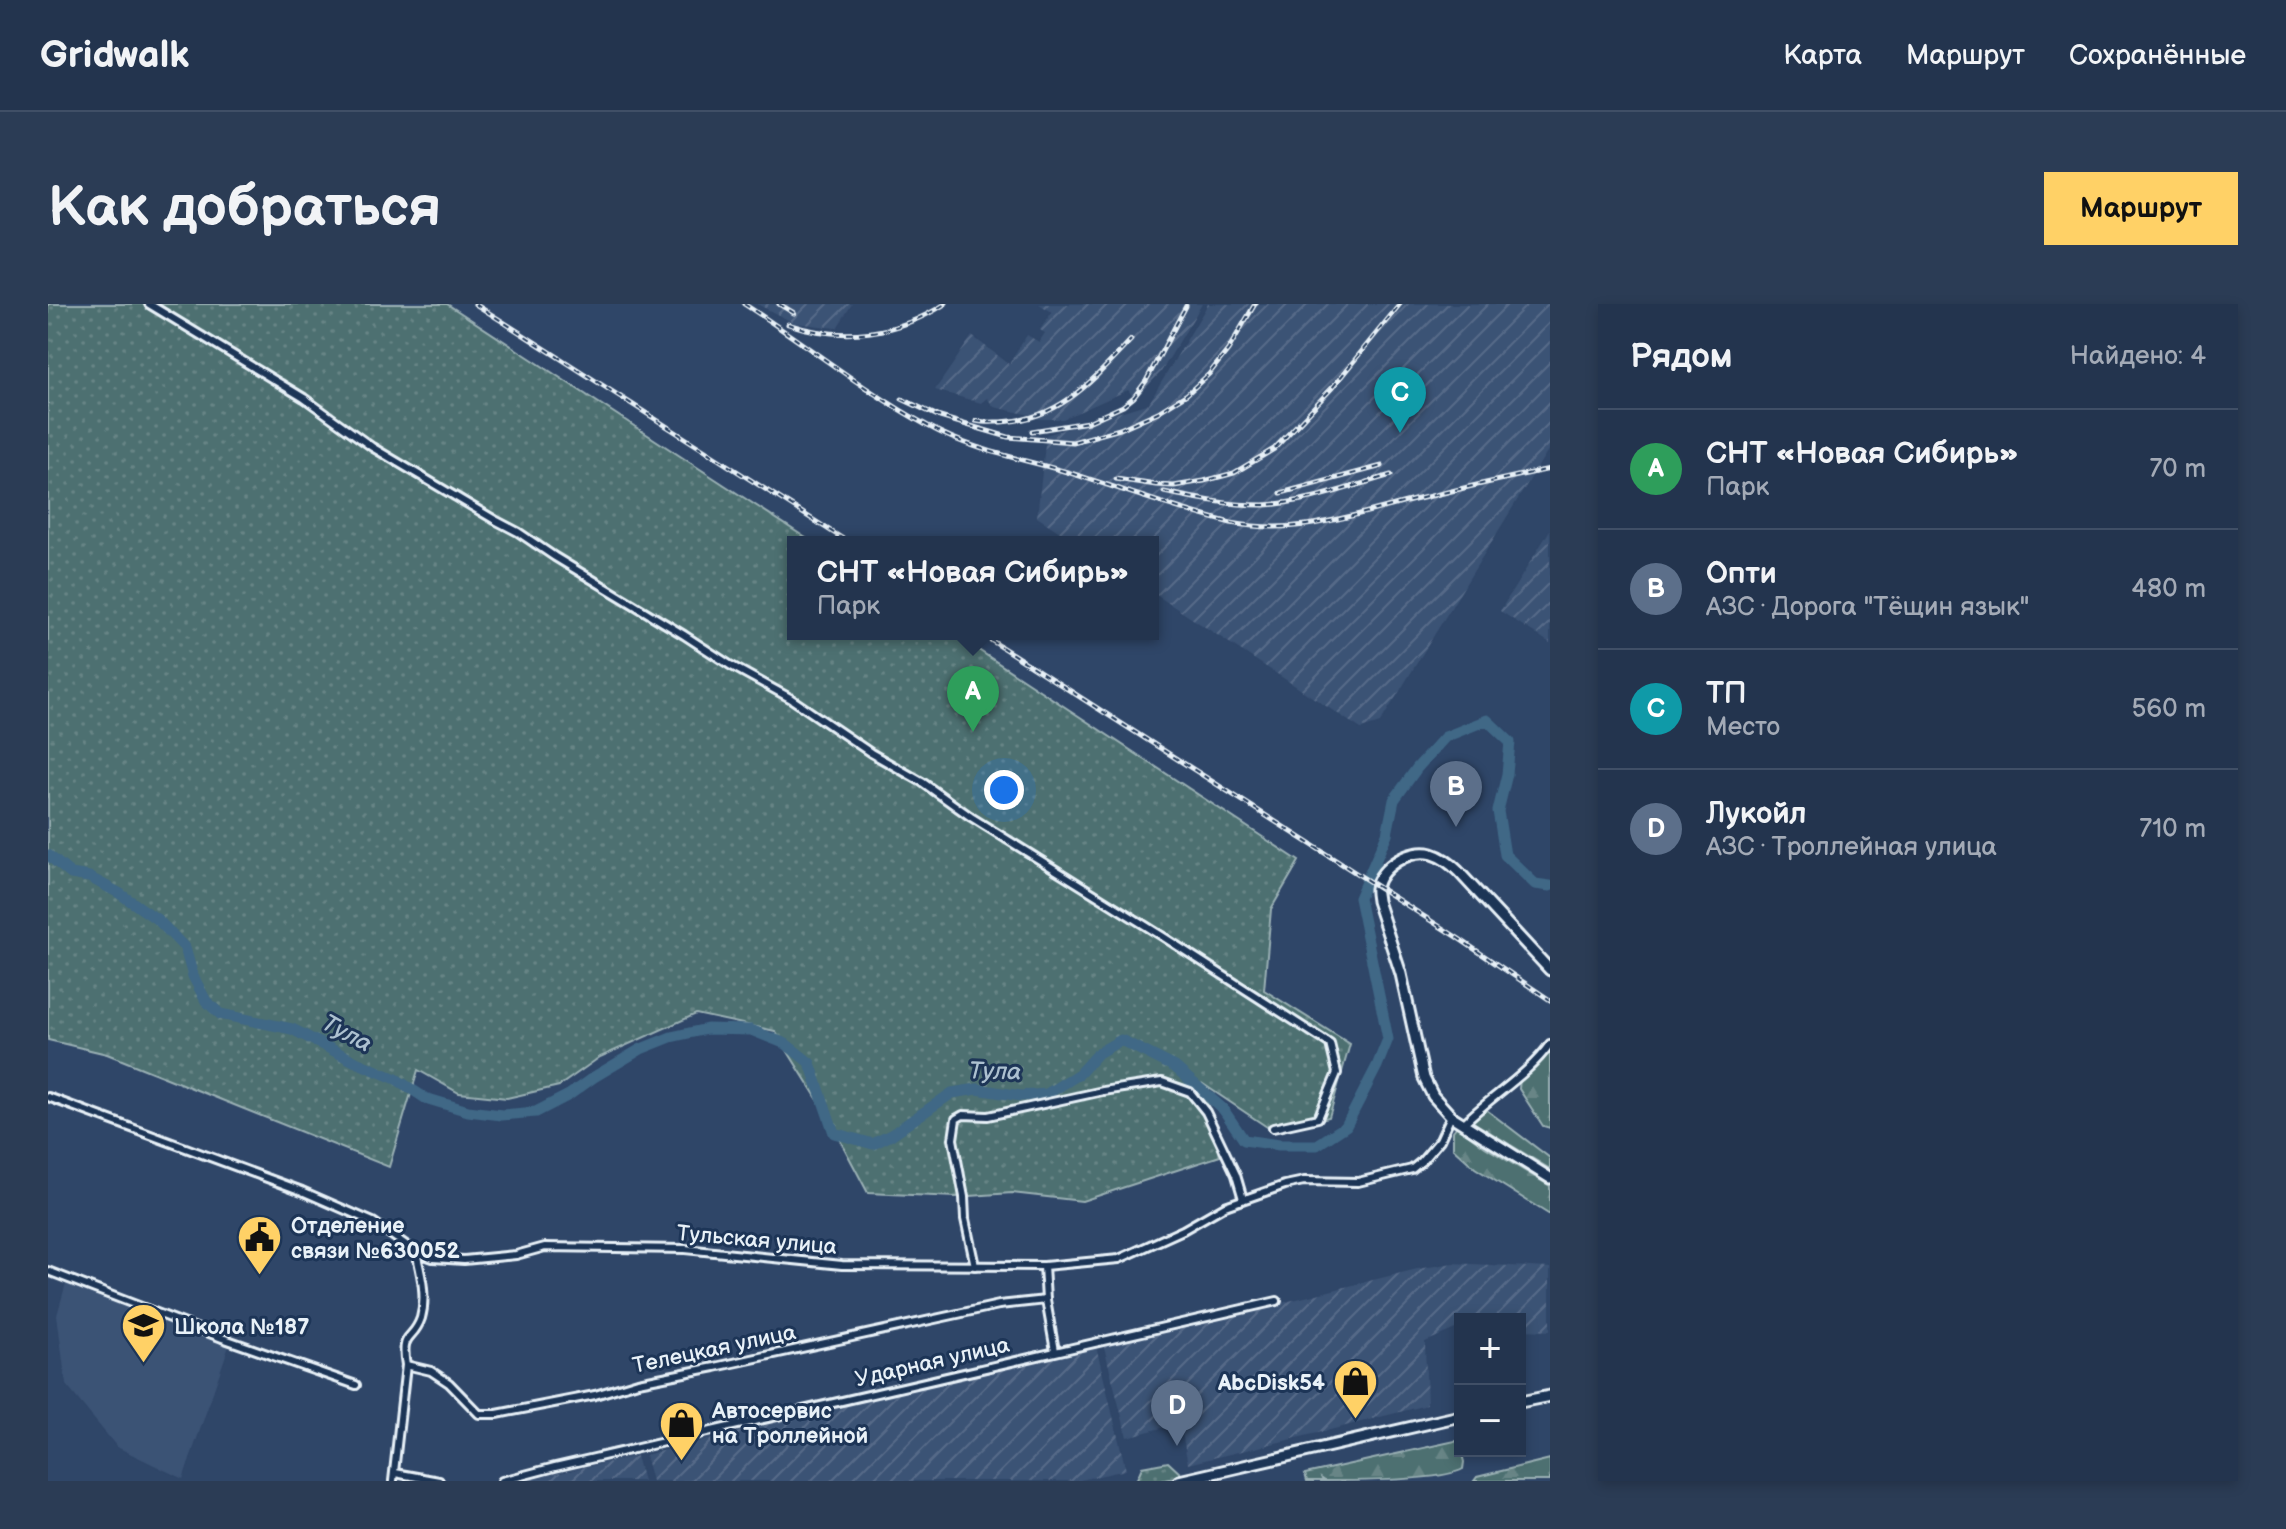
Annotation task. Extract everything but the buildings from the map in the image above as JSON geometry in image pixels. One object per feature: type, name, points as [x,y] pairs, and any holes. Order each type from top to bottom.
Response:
[{"type":"main road","points":[[1550,970],[1458,871],[1442,858],[1424,853],[1410,855],[1398,861],[1381,877],[1375,889],[1377,901],[1401,974],[1424,1078],[1433,1096],[1451,1116],[1550,1178]]},
{"type":"main road","points":[[1526,1401],[1550,1396]]},
{"type":"main road","points":[[1179,1481],[1454,1417]]},
{"type":"street","points":[[149,304],[304,398],[372,447],[518,532],[730,665],[790,698],[871,753],[922,782],[971,817],[1330,1044],[1337,1073],[1318,1118],[1273,1128]]},
{"type":"street","points":[[1463,1124],[1529,1068],[1550,1044]]},
{"type":"street","points":[[975,1266],[953,1139],[956,1119],[963,1115],[988,1116],[1103,1091],[1162,1082],[1190,1092],[1206,1112],[1236,1175],[1243,1199]]},
{"type":"street","name":"Тульская улица","points":[[48,1097],[302,1191],[373,1222],[416,1252],[433,1258],[464,1260],[516,1255],[545,1247],[685,1249],[842,1265],[1044,1266],[1119,1259],[1243,1199],[1304,1181],[1358,1182],[1412,1169],[1440,1140],[1451,1116]]},
{"type":"street","points":[[416,1252],[423,1306],[417,1326],[403,1347],[406,1365],[394,1477],[439,1481]]},
{"type":"street","points":[[1044,1266],[1055,1351]]},
{"type":"street","points":[[48,1271],[222,1338],[356,1385]]},
{"type":"street","name":"Телецкая улица","points":[[406,1365],[431,1371],[449,1383],[479,1414],[497,1414],[999,1305],[1046,1300]]},
{"type":"street","name":"Ударная улица","points":[[502,1481],[1277,1301]]},
{"type":"shaded area","points":[[757,304],[852,304],[837,328],[794,323]]},
{"type":"shaded area","points":[[1039,304],[1202,304],[1161,372],[1135,399],[1128,390],[1063,419],[1039,419],[994,407],[987,398],[981,403],[935,390],[972,336],[1009,364],[1027,335],[1039,342],[1045,333],[1040,330],[1052,312]]},
{"type":"shaded area","points":[[1208,304],[1550,304],[1550,447],[1380,723],[1361,729],[1159,597],[1159,536],[1066,536],[1037,517],[1046,435],[1149,403]]},
{"type":"shaded area","points":[[1550,530],[1550,643],[1500,611]]},
{"type":"shaded area","points":[[1453,1263],[1550,1268],[1550,1331],[1526,1330],[1526,1313],[1454,1313],[1454,1330],[1425,1342],[1427,1405],[1330,1430],[1188,1464],[1182,1433],[1173,1425],[1127,1437],[1104,1347],[1417,1269]]},
{"type":"shaded area","name":"Школа №187","points":[[66,1283],[229,1346],[183,1479],[117,1447],[66,1385],[57,1315]]},
{"type":"shaded area","points":[[1096,1346],[1126,1470],[1076,1481],[652,1481],[645,1455]]},
{"type":"shaded area","points":[[636,1456],[643,1481],[524,1481],[546,1476]]},
{"type":"green space","points":[[48,304],[447,304],[803,536],[787,536],[787,640],[963,640],[1299,861],[1271,909],[1264,990],[1350,1044],[1329,1117],[1273,1131],[1203,1084],[1220,1156],[1082,1201],[1012,1193],[956,1197],[868,1193],[823,1108],[775,1031],[696,1014],[600,1057],[559,1086],[507,1098],[459,1093],[418,1070],[389,1167],[107,1054],[48,1040]]},
{"type":"green space","points":[[1550,1049],[1550,1128],[1543,1126],[1519,1089],[1520,1078]]},
{"type":"green space","points":[[1484,1108],[1550,1158],[1550,1169],[1470,1120]]},
{"type":"green space","points":[[1457,1126],[1485,1147],[1550,1186],[1550,1215],[1475,1168],[1453,1148],[1453,1131]]},
{"type":"green space","points":[[1454,1441],[1454,1457],[1463,1457],[1464,1462],[1463,1469],[1452,1473],[1418,1478],[1307,1481],[1305,1474]]},
{"type":"green space","points":[[1550,1459],[1550,1481],[1474,1481],[1477,1477]]},
{"type":"green space","points":[[1168,1462],[1183,1476],[1160,1481],[1136,1481],[1142,1467]]},
{"type":"waterway","name":"Тула","points":[[48,855],[71,874],[89,877],[158,920],[185,948],[193,976],[206,1001],[220,1014],[292,1029],[396,1079],[425,1098],[468,1111],[502,1115],[536,1112],[569,1095],[641,1049],[671,1037],[707,1029],[751,1030],[786,1044],[810,1063],[834,1133],[873,1144],[952,1093],[977,1089],[1021,1096],[1047,1094],[1079,1074],[1098,1053],[1121,1040],[1175,1067],[1223,1109],[1244,1140],[1279,1145],[1317,1145],[1346,1126],[1388,1039],[1359,898],[1387,834],[1394,800],[1417,768],[1445,737],[1487,720],[1510,742],[1507,774],[1498,811],[1505,855],[1535,884],[1550,886]]},
{"type":"railway","points":[[475,304],[839,536]]},
{"type":"railway","points":[[744,304],[881,398],[945,435],[979,448],[1231,523],[1277,527],[1319,523],[1550,469]]},
{"type":"railway","points":[[779,304],[794,313]]},
{"type":"railway","points":[[788,324],[829,333],[869,332],[908,323],[945,304]]},
{"type":"railway","points":[[902,399],[940,417],[1008,437],[1073,442],[1120,429],[1158,412],[1187,394],[1209,374],[1228,350],[1255,304]]},
{"type":"railway","points":[[1116,479],[1174,486],[1204,481],[1234,473],[1274,449],[1332,388],[1400,304]]},
{"type":"railway","points":[[1032,431],[1088,422],[1123,406],[1146,381],[1186,306]]},
{"type":"railway","points":[[976,421],[1022,420],[1041,414],[1089,383],[1131,340]]},
{"type":"railway","points":[[1281,493],[1382,466]]},
{"type":"railway","points":[[1164,492],[1238,504],[1279,504],[1312,498],[1391,475]]},
{"type":"railway","points":[[990,640],[1550,1000]]},
{"type":"place","name":"ТП","points":[[1400,433]]},
{"type":"place","name":"СНТ «Новая Сибирь»","points":[[973,732]]},
{"type":"place","name":"Опти","points":[[1456,827]]},
{"type":"place","name":"Отделение связи №630052","points":[[260,1277]]},
{"type":"place","name":"Школа №187","points":[[143,1365]]},
{"type":"place","name":"AbcDisk54","points":[[1356,1421]]},
{"type":"place","name":"Лукойл","points":[[1177,1446]]},
{"type":"place","name":"Автосервис на Троллейной","points":[[681,1462]]}]
